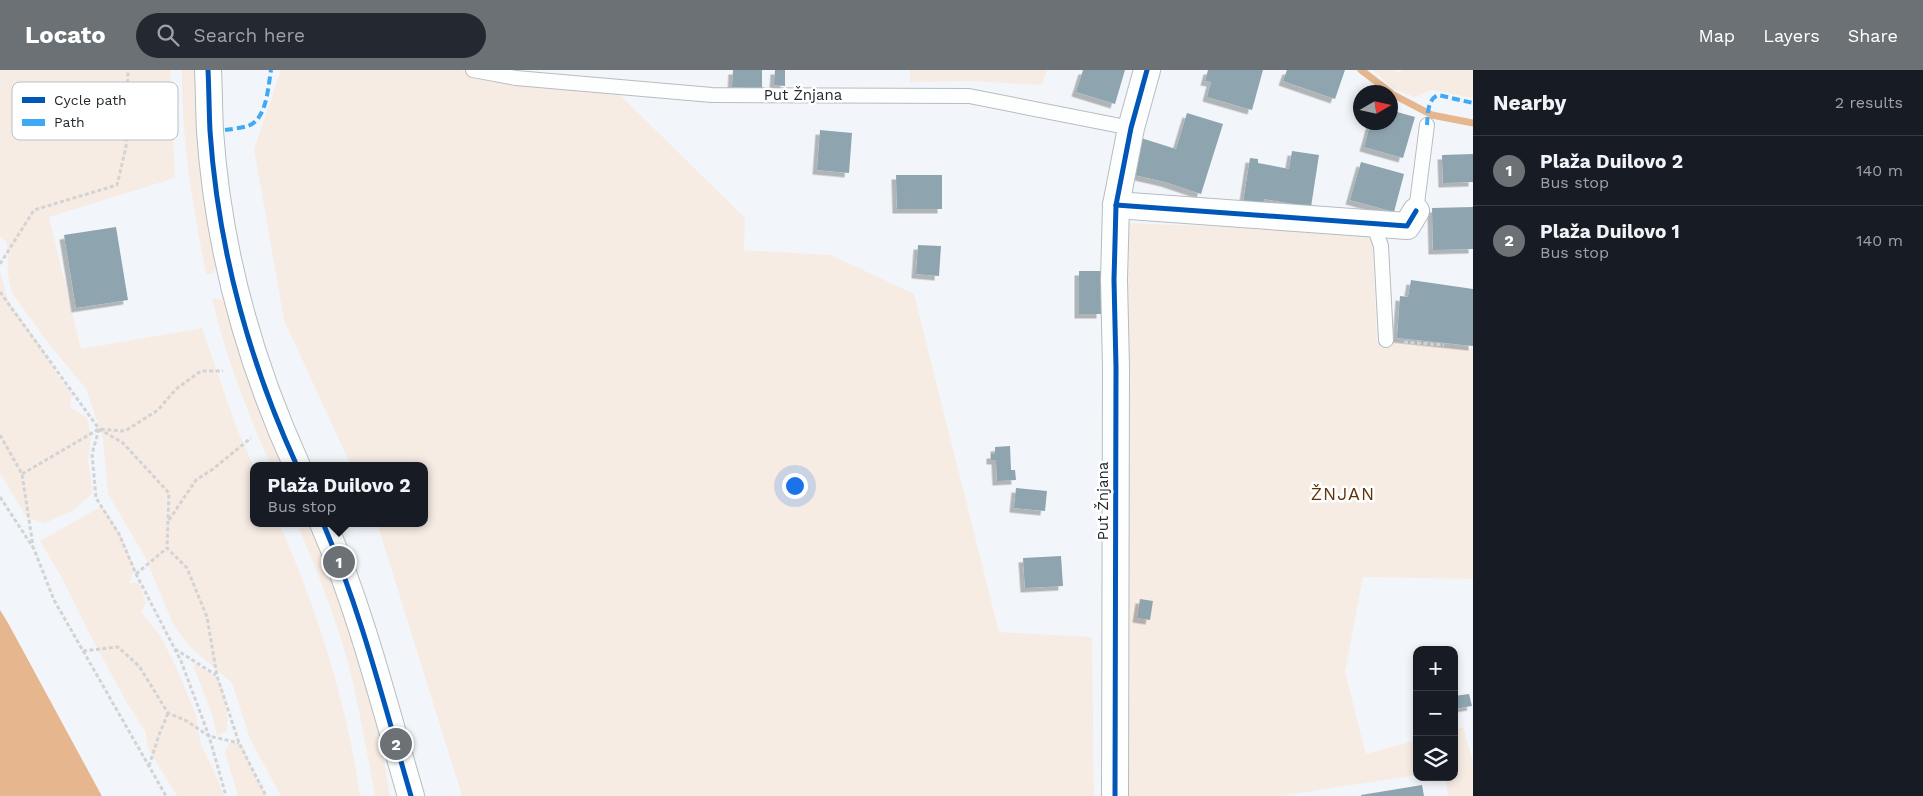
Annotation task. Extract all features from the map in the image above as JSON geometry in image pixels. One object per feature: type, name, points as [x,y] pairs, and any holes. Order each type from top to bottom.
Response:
[{"type":"street","points":[[208,70],[210,132],[220,214],[234,281],[260,376],[295,462]]},
{"type":"street","name":"Put Žnjana","points":[[1115,796],[1116,367],[1114,280],[1116,205],[1131,128],[1147,70]]},
{"type":"street","points":[[1116,205],[1407,226],[1416,211]]},
{"type":"street","points":[[325,527],[359,619],[411,796]]},
{"type":"lane","name":"Put Žnjana","points":[[473,70],[516,78],[712,95],[969,96],[1131,128]]},
{"type":"lane","points":[[1416,211],[1427,125]]},
{"type":"lane","points":[[1373,223],[1381,246],[1376,272],[1386,340]]},
{"type":"path","points":[[0,264],[34,210],[117,185],[126,140]]},
{"type":"path","points":[[0,292],[98,429],[123,443],[169,493],[167,548],[187,568],[208,617],[217,676],[239,743],[266,796]]},
{"type":"path","points":[[1386,340],[1444,345]]},
{"type":"path","points":[[22,474],[98,429],[125,431],[158,410],[176,389],[201,371],[223,372]]},
{"type":"path","points":[[98,429],[92,454],[96,498],[119,534],[136,574],[175,649],[209,736],[226,796]]},
{"type":"path","points":[[0,435],[22,474],[34,549]]},
{"type":"path","points":[[168,521],[196,480],[214,469],[251,438]]},
{"type":"path","points":[[0,497],[34,549],[54,600],[166,796]]},
{"type":"path","points":[[136,574],[167,548]]},
{"type":"path","points":[[83,651],[118,647],[139,666],[168,713],[186,720],[209,736],[239,743]]},
{"type":"path","points":[[175,649],[217,676]]},
{"type":"path","points":[[149,766],[168,713]]},
{"type":"shaded area","points":[[0,70],[170,70],[171,82],[12,82],[12,140],[173,140],[175,178],[49,217],[81,349],[202,328],[237,429],[252,462],[250,462],[250,527],[281,527],[293,555],[318,622],[339,692],[355,762],[360,796],[281,796],[250,739],[232,683],[190,647],[173,624],[145,557],[108,494],[103,439],[86,389],[49,344],[12,293],[8,275],[7,243],[0,236]]},
{"type":"shaded area","points":[[182,70],[197,70],[219,264],[212,274],[206,274],[192,198],[184,122]]},
{"type":"shaded area","points":[[281,70],[460,70],[479,76],[615,90],[745,218],[744,250],[831,255],[914,294],[999,632],[1092,637],[1094,796],[462,796],[378,527],[428,527],[428,462],[349,462],[284,320],[254,149]]},
{"type":"shaded area","points":[[910,70],[1047,70],[1042,85],[971,81],[910,82]]},
{"type":"shaded area","points":[[1373,70],[1393,70],[1400,73],[1402,70],[1473,70],[1473,98],[1431,90],[1415,97],[1398,91],[1398,85],[1390,85]]},
{"type":"shaded area","points":[[1129,223],[1364,233],[1372,235],[1377,341],[1473,349],[1473,579],[1363,577],[1345,672],[1366,754],[1413,741],[1413,776],[1281,796],[1121,796]]},
{"type":"shaded area","points":[[0,271],[8,301],[40,345],[57,375],[72,394],[70,407],[87,418],[91,436],[88,461],[93,493],[72,511],[45,523],[27,518],[0,473]]},
{"type":"shaded area","points":[[212,299],[221,299],[228,306],[285,462],[269,462],[238,384]]},
{"type":"shaded area","points":[[102,506],[121,535],[135,568],[129,583],[139,583],[146,602],[141,612],[161,637],[177,669],[196,715],[201,745],[224,796],[177,796],[149,750],[145,731],[127,703],[62,578],[40,541]]},
{"type":"shaded area","points":[[315,527],[367,681],[390,796],[375,796],[347,658],[327,597],[299,529]]},
{"type":"shaded area","points":[[0,610],[10,626],[102,796],[0,796]]},
{"type":"shaded area","points":[[194,663],[214,676],[224,692],[227,731],[217,736],[212,714],[194,668]]},
{"type":"shaded area","points":[[1463,727],[1473,762],[1473,796],[1448,796],[1446,781],[1458,781],[1458,728]]},
{"type":"shaded area","points":[[229,743],[237,743],[244,748],[251,768],[267,796],[238,796],[225,752]]},
{"type":"pier","points":[[0,608],[12,625],[104,796],[102,796]]},
{"type":"building","points":[[733,70],[762,70],[762,89],[732,87]]},
{"type":"building","points":[[775,70],[785,70],[785,86],[774,85]]},
{"type":"building","points":[[1083,70],[1125,70],[1115,104],[1076,92]]},
{"type":"building","points":[[1208,70],[1263,70],[1252,110],[1207,97],[1211,82],[1205,81]]},
{"type":"building","points":[[1287,70],[1345,70],[1335,99],[1283,81]]},
{"type":"building","points":[[1398,112],[1415,117],[1403,158],[1364,147],[1369,130],[1398,130]]},
{"type":"building","points":[[1187,113],[1223,124],[1201,194],[1165,182],[1130,174],[1141,138],[1176,149]]},
{"type":"building","points":[[820,130],[852,133],[849,173],[817,170]]},
{"type":"building","points":[[1292,151],[1319,155],[1311,207],[1264,199],[1263,206],[1243,203],[1250,158],[1258,159],[1258,163],[1289,169]]},
{"type":"building","points":[[1473,154],[1473,182],[1443,183],[1442,155]]},
{"type":"building","points":[[1361,162],[1404,174],[1394,212],[1350,200]]},
{"type":"building","points":[[896,175],[942,175],[942,209],[897,209]]},
{"type":"building","points":[[1473,207],[1473,249],[1433,250],[1432,208]]},
{"type":"building","points":[[116,227],[128,300],[76,308],[64,235]]},
{"type":"building","points":[[918,245],[941,246],[939,276],[916,274]]},
{"type":"building","points":[[1079,271],[1101,271],[1101,314],[1079,314]]},
{"type":"building","points":[[1411,280],[1473,289],[1473,346],[1397,338],[1400,296],[1408,297]]},
{"type":"building","points":[[1010,446],[1011,470],[1015,470],[1016,480],[997,481],[996,460],[991,460],[991,454],[995,454],[995,447]]},
{"type":"building","points":[[1016,488],[1047,491],[1045,511],[1014,508]]},
{"type":"building","points":[[1061,556],[1063,586],[1025,588],[1023,558]]},
{"type":"building","points":[[1140,599],[1153,601],[1150,620],[1137,618]]},
{"type":"building","points":[[1469,694],[1472,706],[1458,708],[1458,695]]},
{"type":"building","points":[[1422,785],[1424,796],[1361,796],[1361,795]]},
{"type":"waterway","points":[[1361,70],[1381,85]]},
{"type":"waterway","points":[[1398,97],[1432,115],[1473,123]]},
{"type":"marked path","points":[[225,130],[248,126],[259,117],[266,102],[271,70]]},
{"type":"marked path","points":[[1427,125],[1430,104],[1434,97],[1438,95],[1473,103]]},
{"type":"cycle path","points":[[208,70],[210,131],[214,174],[228,260],[250,344],[264,386],[295,462]]},
{"type":"cycle path","points":[[1115,796],[1116,367],[1114,280],[1116,205],[1131,128],[1147,70]]},
{"type":"cycle path","points":[[1116,205],[1407,226],[1416,211]]},
{"type":"cycle path","points":[[325,527],[337,556],[360,624],[411,796]]},
{"type":"place","name":"Plaža Duilovo 2","points":[[339,562]]},
{"type":"place","name":"Plaža Duilovo 1","points":[[396,744]]},
{"type":"district","name":"ŽNJAN","points":[[1343,493]]}]
